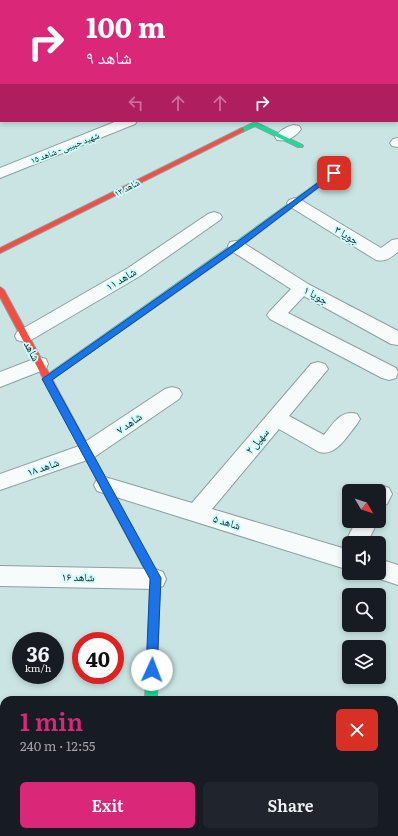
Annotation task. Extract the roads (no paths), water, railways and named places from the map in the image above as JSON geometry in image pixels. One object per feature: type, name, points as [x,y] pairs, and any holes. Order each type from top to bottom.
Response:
[{"type":"street","name":"شهید حبیبی - شاهد ۱۵","points":[[0,173],[128,122]]},
{"type":"street","name":"شاهد ۱۳","points":[[0,251],[255,124],[288,133],[300,146]]},
{"type":"street","points":[[0,380],[43,372],[236,246],[334,173]]},
{"type":"street","name":"جویا ۳","points":[[295,203],[382,256],[398,244]]},
{"type":"street","name":"شاهد ۱۱","points":[[24,336],[134,272],[214,217]]},
{"type":"street","name":"جویا ۱","points":[[236,246],[302,288],[398,339]]},
{"type":"street","points":[[302,288],[276,316],[389,373]]},
{"type":"street","name":"شاهد","points":[[0,290],[155,578],[151,696]]},
{"type":"street","name":"سهیل ۲","points":[[196,512],[318,369]]},
{"type":"street","name":"شاهد ۷","points":[[86,452],[172,394]]},
{"type":"street","points":[[276,418],[326,446],[350,418]]},
{"type":"street","name":"شاهد ۱۸","points":[[0,482],[86,452]]},
{"type":"street","name":"شاهد ۵","points":[[105,484],[196,512],[342,553]]},
{"type":"street","points":[[386,571],[398,575]]},
{"type":"street","name":"شاهد ۱۶","points":[[0,576],[155,578]]}]
